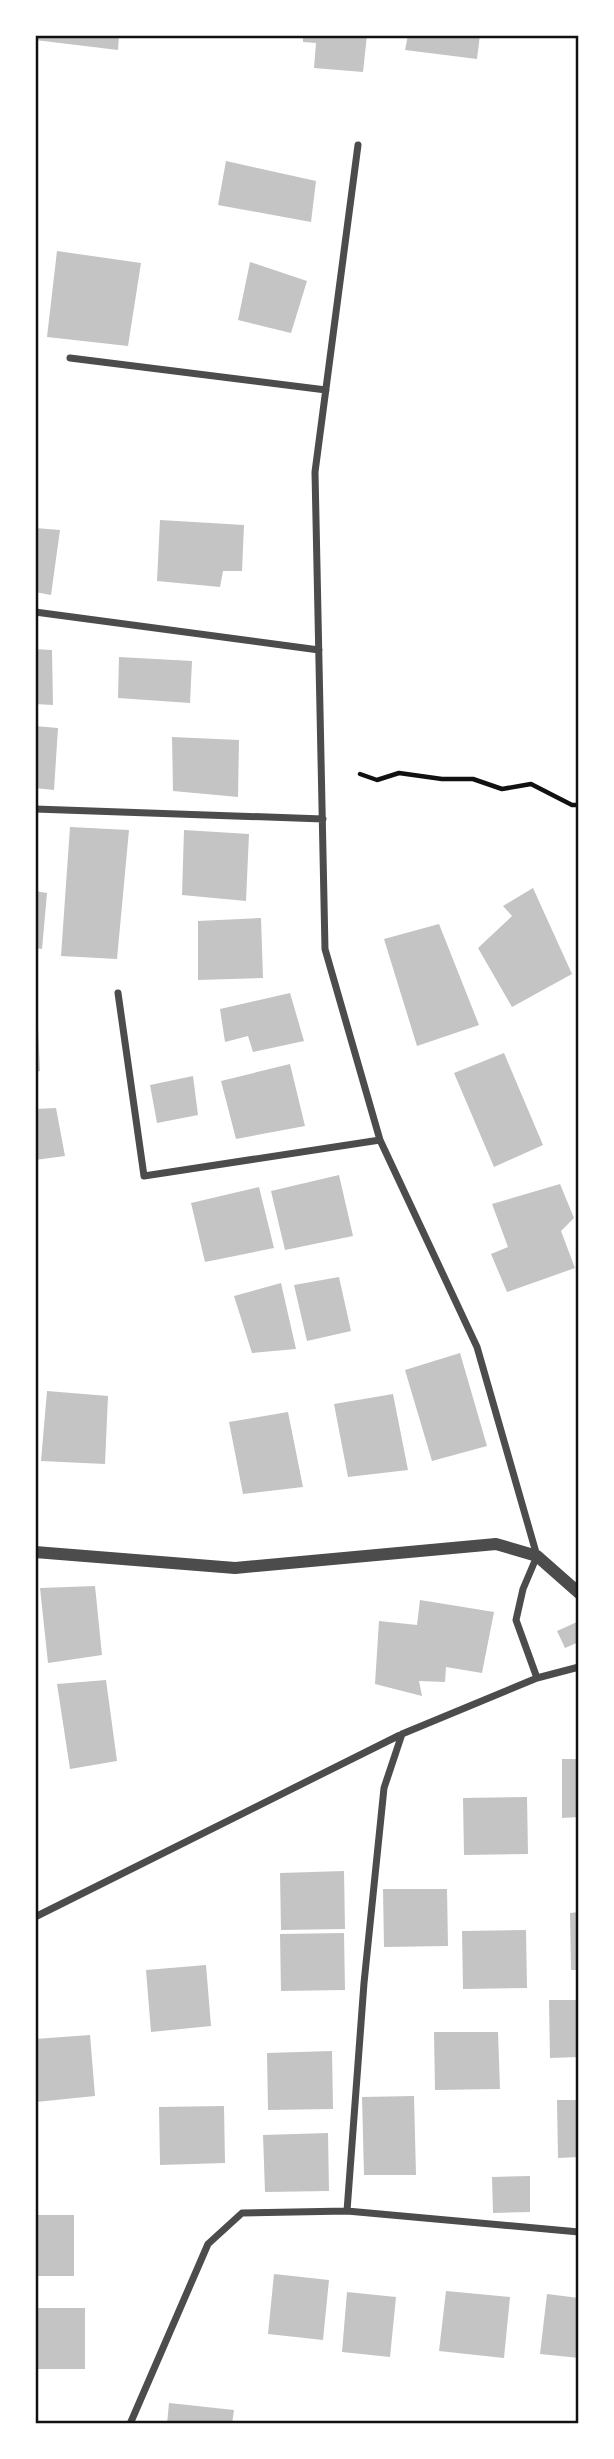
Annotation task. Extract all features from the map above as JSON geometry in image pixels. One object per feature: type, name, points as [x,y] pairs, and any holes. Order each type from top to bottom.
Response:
[{"type":"street","points":[[358,145],[315,472],[325,949],[380,1140],[477,1347],[537,1556],[523,1589],[516,1620],[537,1678]]},
{"type":"street","points":[[70,358],[326,390]]},
{"type":"street","points":[[35,612],[319,650]]},
{"type":"street","points":[[35,808],[323,819]]},
{"type":"street","points":[[118,993],[144,1176],[380,1140]]},
{"type":"street","points":[[35,1552],[234,1568],[496,1544],[537,1556],[579,1593]]},
{"type":"street","points":[[35,1917],[402,1734],[537,1678],[579,1667]]},
{"type":"street","points":[[347,2211],[364,1983],[384,1788],[402,1734]]},
{"type":"street","points":[[130,2424],[208,2244],[242,2213],[347,2211],[579,2232]]},
{"type":"path","points":[[360,774],[377,780],[399,773],[442,779],[473,779],[502,789],[531,784],[572,805],[579,805]]},
{"type":"building","points":[[35,35],[119,35],[118,50],[35,40]]},
{"type":"building","points":[[303,35],[367,35],[363,72],[314,68],[316,43],[303,42]]},
{"type":"building","points":[[408,35],[480,35],[477,59],[405,50]]},
{"type":"building","points":[[226,161],[316,181],[311,222],[218,205]]},
{"type":"building","points":[[57,251],[141,263],[128,346],[47,337]]},
{"type":"building","points":[[250,262],[307,281],[291,333],[238,320]]},
{"type":"building","points":[[160,520],[244,525],[242,571],[223,571],[220,587],[157,581]]},
{"type":"building","points":[[35,528],[60,530],[51,595],[35,592]]},
{"type":"building","points":[[35,649],[52,650],[53,705],[35,704]]},
{"type":"building","points":[[119,657],[192,661],[190,703],[118,698]]},
{"type":"building","points":[[35,726],[58,728],[54,790],[35,788]]},
{"type":"building","points":[[172,737],[239,740],[238,797],[173,791]]},
{"type":"building","points":[[70,827],[129,830],[117,959],[61,956]]},
{"type":"building","points":[[184,830],[249,834],[246,901],[182,895]]},
{"type":"building","points":[[533,888],[572,974],[512,1007],[478,948],[512,916],[503,906]]},
{"type":"building","points":[[35,891],[47,893],[42,949],[35,948]]},
{"type":"building","points":[[261,918],[263,978],[198,980],[198,921]]},
{"type":"building","points":[[439,924],[479,1025],[417,1046],[384,939]]},
{"type":"building","points":[[290,993],[304,1041],[253,1052],[248,1036],[225,1042],[220,1009]]},
{"type":"building","points":[[35,1006],[40,1071],[35,1072]]},
{"type":"building","points":[[504,1053],[543,1145],[494,1167],[454,1073]]},
{"type":"building","points":[[290,1064],[305,1126],[236,1139],[221,1081]]},
{"type":"building","points":[[193,1076],[198,1115],[157,1123],[150,1085]]},
{"type":"building","points":[[56,1108],[65,1156],[35,1160],[35,1109]]},
{"type":"building","points":[[339,1175],[353,1236],[285,1250],[271,1191]]},
{"type":"building","points":[[560,1184],[574,1218],[561,1231],[575,1268],[507,1292],[491,1254],[508,1247],[492,1204]]},
{"type":"building","points":[[259,1187],[274,1248],[205,1262],[191,1203]]},
{"type":"building","points":[[339,1277],[351,1331],[307,1341],[294,1285]]},
{"type":"building","points":[[281,1283],[296,1349],[252,1353],[234,1296]]},
{"type":"building","points":[[460,1353],[487,1446],[432,1461],[405,1370]]},
{"type":"building","points":[[47,1391],[108,1396],[105,1464],[41,1461]]},
{"type":"building","points":[[393,1394],[408,1470],[348,1477],[334,1404]]},
{"type":"building","points":[[288,1412],[303,1487],[243,1494],[229,1422]]},
{"type":"building","points":[[95,1586],[102,1655],[48,1663],[40,1588]]},
{"type":"building","points":[[420,1600],[494,1612],[482,1673],[446,1667],[445,1682],[419,1681],[422,1696],[375,1684],[379,1621],[417,1625]]},
{"type":"building","points":[[577,1622],[579,1642],[565,1648],[557,1631]]},
{"type":"building","points":[[106,1680],[117,1761],[70,1769],[57,1684]]},
{"type":"building","points":[[562,1759],[579,1759],[579,1817],[562,1818]]},
{"type":"building","points":[[527,1797],[528,1854],[464,1855],[463,1798]]},
{"type":"building","points":[[344,1871],[345,1929],[281,1930],[280,1873]]},
{"type":"building","points":[[383,1889],[447,1889],[448,1946],[384,1947]]},
{"type":"building","points":[[579,1912],[579,1970],[571,1970],[570,1913]]},
{"type":"building","points":[[526,1930],[527,1988],[463,1989],[462,1931]]},
{"type":"building","points":[[344,1933],[345,1990],[281,1991],[280,1934]]},
{"type":"building","points":[[206,1965],[211,2026],[151,2032],[146,1970]]},
{"type":"building","points":[[549,2000],[579,2000],[579,2057],[550,2058]]},
{"type":"building","points":[[434,2032],[498,2032],[500,2089],[435,2090]]},
{"type":"building","points":[[90,2035],[95,2096],[36,2102],[35,2039]]},
{"type":"building","points":[[332,2051],[333,2109],[268,2110],[267,2053]]},
{"type":"building","points":[[414,2096],[416,2175],[364,2175],[362,2097]]},
{"type":"building","points":[[557,2100],[579,2100],[579,2157],[558,2158]]},
{"type":"building","points":[[224,2106],[225,2163],[160,2165],[159,2107]]},
{"type":"building","points":[[328,2133],[329,2191],[265,2192],[263,2135]]},
{"type":"building","points":[[530,2176],[530,2212],[493,2213],[492,2177]]},
{"type":"building","points":[[35,2215],[74,2215],[74,2276],[35,2276]]},
{"type":"building","points":[[274,2274],[329,2280],[323,2340],[268,2334]]},
{"type":"building","points":[[446,2291],[510,2297],[504,2358],[439,2351]]},
{"type":"building","points":[[347,2292],[396,2297],[390,2357],[342,2352]]},
{"type":"building","points":[[547,2294],[579,2298],[579,2358],[540,2354]]},
{"type":"building","points":[[35,2308],[85,2308],[85,2369],[35,2369]]},
{"type":"building","points":[[169,2403],[234,2410],[232,2424],[167,2424]]}]
